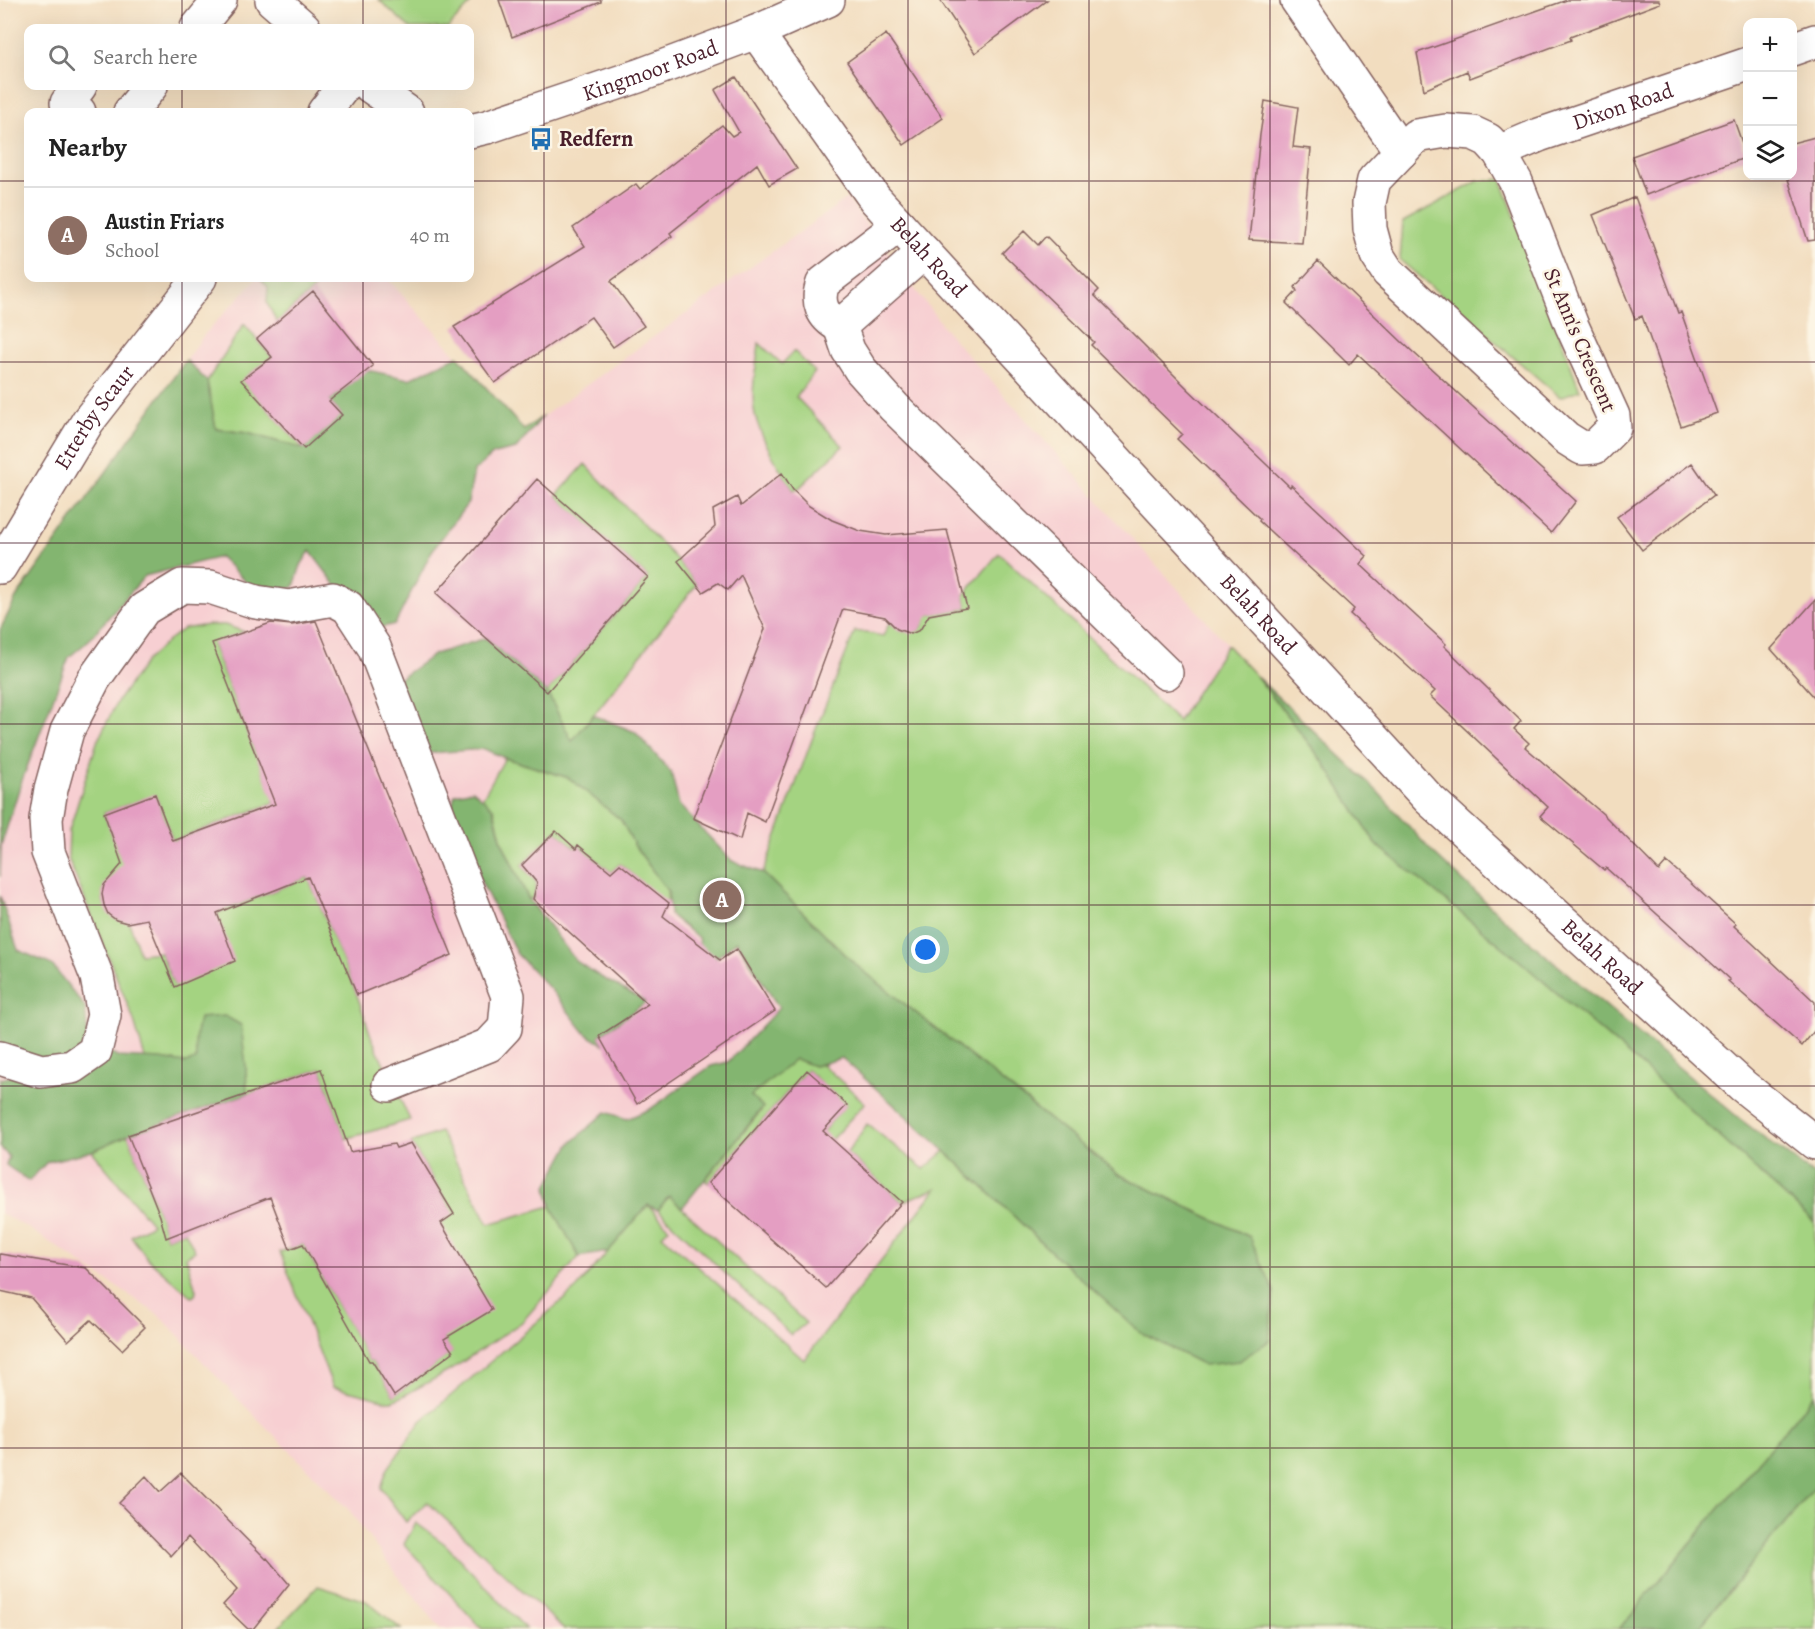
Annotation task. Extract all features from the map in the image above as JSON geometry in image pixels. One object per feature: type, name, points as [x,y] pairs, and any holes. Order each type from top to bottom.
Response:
[{"type":"street","points":[[200,24],[220,0]]},
{"type":"street","points":[[272,0],[299,24]]},
{"type":"street","name":"Kingmoor Road","points":[[474,130],[627,80],[756,32],[828,0]]},
{"type":"street","points":[[1297,0],[1401,152]]},
{"type":"street","name":"Belah Road","points":[[756,32],[875,199],[1430,800],[1743,1086],[1815,1143]]},
{"type":"street","points":[[1797,46],[1815,41]]},
{"type":"street","name":"Dixon Road","points":[[1499,152],[1539,135],[1743,66]]},
{"type":"street","points":[[74,108],[67,103],[77,90]]},
{"type":"street","points":[[133,108],[148,90]]},
{"type":"street","points":[[327,108],[341,90]]},
{"type":"street","points":[[376,90],[401,108]]},
{"type":"street","name":"St Ann's Crescent","points":[[1446,131],[1473,133],[1488,140],[1499,152],[1516,182],[1572,327],[1613,416],[1614,428],[1595,447],[1582,448],[1566,438],[1388,272],[1377,255],[1370,230],[1370,203],[1374,180],[1416,136],[1446,131]]},
{"type":"street","points":[[899,225],[823,283],[819,293],[821,306],[831,322],[840,326],[848,350],[860,369],[894,406],[1166,673]]},
{"type":"street","points":[[840,326],[924,252]]},
{"type":"street","name":"Etterby Scaur","points":[[0,567],[88,421],[197,282]]},
{"type":"street","points":[[0,1059],[41,1071],[72,1067],[95,1051],[105,1015],[97,977],[48,852],[46,819],[51,789],[67,731],[94,679],[144,609],[182,586],[210,587],[256,602],[289,606],[333,599],[348,607],[374,647],[508,996],[505,1028],[489,1045],[389,1085]]},
{"type":"shaded area","points":[[847,198],[948,333],[1257,677],[1324,763],[1376,844],[1514,956],[1645,1069],[1815,1223],[1619,1629],[441,1629],[393,1570],[349,1510],[238,1399],[160,1316],[30,1229],[0,1213],[0,666],[16,598],[204,335],[253,282],[391,282],[524,430]]},
{"type":"green space","points":[[379,0],[474,0],[452,24],[406,24]]},
{"type":"green space","points":[[1501,179],[1580,390],[1560,397],[1400,260],[1403,222],[1478,181]]},
{"type":"green space","points":[[264,282],[317,282],[319,284],[277,322],[267,303],[268,287]]},
{"type":"green space","points":[[244,324],[272,357],[242,380],[304,449],[247,433],[216,429],[207,381]]},
{"type":"green space","points":[[759,343],[782,364],[794,351],[815,372],[796,397],[843,446],[799,488],[793,490],[770,451],[756,418],[753,392]]},
{"type":"green space","points":[[458,356],[524,430],[543,416],[516,449],[494,454],[474,471],[468,503],[432,551],[395,624],[358,633],[335,584],[310,551],[301,565],[294,587],[266,595],[246,582],[220,557],[145,576],[86,643],[69,657],[21,783],[1,846],[0,877],[0,630],[16,598],[186,360],[207,381],[216,429],[247,433],[304,449],[341,414],[329,401],[367,370],[409,379]]},
{"type":"green space","points":[[585,464],[678,561],[697,584],[572,742],[547,692],[648,577],[556,496]]},
{"type":"green space","points":[[999,553],[1178,721],[1227,645],[1257,677],[1324,763],[1376,844],[1514,956],[1645,1069],[1815,1223],[1815,1394],[1619,1629],[564,1629],[427,1502],[406,1522],[381,1488],[387,1470],[421,1421],[577,1288],[648,1205],[669,1228],[662,1235],[804,1360],[937,1188],[902,1202],[851,1156],[835,1176],[806,1151],[846,1105],[807,1070],[708,1183],[705,1180],[763,1108],[751,1096],[795,1059],[814,1066],[822,1064],[865,1103],[817,1155],[836,1169],[867,1124],[924,1169],[945,1151],[1141,1333],[1204,1365],[1250,1237],[1118,1174],[856,965],[763,873],[855,631],[883,636],[890,622],[907,632],[920,630],[928,615],[967,608],[964,595]]},
{"type":"green space","points":[[225,625],[245,632],[212,644],[275,802],[173,841],[155,795],[104,813],[125,869],[104,887],[104,905],[108,913],[129,922],[140,954],[160,952],[175,986],[217,913],[308,877],[357,995],[371,1036],[410,1120],[345,1139],[321,1069],[164,1123],[133,1018],[68,858],[69,831],[97,742],[117,702],[146,661],[170,639],[183,629]]},
{"type":"green space","points":[[486,638],[547,692],[572,741],[593,715],[635,732],[671,772],[679,805],[732,861],[763,873],[856,965],[1118,1174],[1250,1237],[1274,1291],[1269,1341],[1239,1361],[1204,1365],[1141,1333],[842,1058],[814,1066],[795,1059],[751,1096],[763,1107],[682,1208],[669,1196],[658,1210],[648,1205],[608,1252],[579,1257],[551,1206],[547,1186],[570,1144],[606,1112],[627,1119],[650,1109],[711,1066],[728,1062],[779,1008],[737,941],[712,961],[700,948],[698,938],[670,915],[668,892],[635,846],[621,820],[569,778],[484,749],[404,755],[380,692],[435,654]]},
{"type":"green space","points":[[1257,677],[1377,791],[1433,853],[1516,930],[1740,1119],[1815,1176],[1815,1223],[1645,1069],[1514,956],[1376,844],[1324,763]]},
{"type":"green space","points":[[505,758],[569,778],[621,820],[635,846],[667,890],[668,905],[620,864],[611,872],[578,845],[576,849],[556,831],[522,865],[537,883],[533,899],[528,898],[502,842],[494,809],[482,799]]},
{"type":"green space","points":[[473,790],[493,808],[502,842],[528,898],[576,961],[646,1002],[599,1036],[603,1044],[586,1034],[552,991],[517,954],[449,817],[455,794]]},
{"type":"green space","points":[[0,896],[18,950],[52,965],[85,1007],[88,1039],[117,1057],[161,1059],[185,1063],[196,1060],[195,1039],[199,1018],[225,1016],[241,1025],[247,1094],[128,1135],[92,1151],[47,1162],[29,1181],[6,1165],[9,1157],[0,1147],[0,1078],[42,1068],[0,1046]]},
{"type":"green space","points":[[440,1132],[489,1224],[551,1206],[579,1257],[522,1322],[449,1371],[399,1398],[387,1401],[333,1387],[280,1252],[303,1244],[369,1361],[372,1361],[394,1396],[452,1352],[444,1339],[441,1223],[454,1214],[411,1143]]},
{"type":"green space","points":[[128,1135],[160,1216],[166,1238],[185,1231],[195,1251],[186,1257],[196,1290],[192,1297],[147,1258],[131,1236],[152,1224],[92,1151]]},
{"type":"green space","points":[[669,1196],[806,1323],[791,1335],[658,1210]]},
{"type":"green space","points":[[1815,1394],[1815,1486],[1698,1629],[1619,1629]]},
{"type":"green space","points":[[1815,1486],[1815,1629],[1698,1629]]},
{"type":"green space","points":[[416,1523],[445,1544],[526,1629],[482,1629],[404,1544]]},
{"type":"green space","points":[[318,1586],[366,1601],[401,1629],[277,1629]]},
{"type":"building","points":[[499,0],[601,0],[601,2],[512,37]]},
{"type":"building","points":[[940,0],[1047,0],[975,53]]},
{"type":"building","points":[[1567,0],[1659,0],[1660,3],[1470,78],[1467,71],[1424,90],[1417,53]]},
{"type":"building","points":[[886,34],[943,118],[904,145],[847,62]]},
{"type":"building","points":[[736,77],[797,169],[769,185],[757,164],[670,233],[672,236],[611,281],[644,326],[613,347],[591,317],[495,383],[454,327],[585,246],[573,228],[636,184],[640,189],[722,125],[732,136],[739,132],[715,90]]},
{"type":"building","points":[[1265,101],[1298,107],[1293,147],[1311,149],[1302,243],[1249,240]]},
{"type":"building","points":[[1734,120],[1743,146],[1743,159],[1646,195],[1632,156]]},
{"type":"building","points":[[1815,137],[1815,240],[1808,241],[1788,180],[1797,180],[1797,142]]},
{"type":"building","points":[[1635,197],[1678,313],[1681,312],[1717,413],[1681,426],[1642,316],[1635,319],[1593,215]]},
{"type":"building","points":[[1024,231],[1038,245],[1046,236],[1099,290],[1094,295],[1188,389],[1290,487],[1291,485],[1367,556],[1360,564],[1446,644],[1444,646],[1521,721],[1514,729],[1529,743],[1525,747],[1603,814],[1659,871],[1667,862],[1736,924],[1734,926],[1815,1002],[1815,1030],[1802,1046],[1606,868],[1604,870],[1540,816],[1548,807],[1430,696],[1435,691],[1350,614],[1354,609],[1259,521],[1260,519],[1177,439],[1182,434],[1091,345],[1094,342],[1002,253]]},
{"type":"building","points":[[1318,261],[1402,342],[1576,501],[1551,533],[1358,354],[1349,365],[1286,303],[1297,291],[1295,287]]},
{"type":"building","points":[[313,291],[373,366],[329,401],[342,415],[304,449],[241,380],[272,357],[257,339]]},
{"type":"building","points":[[1692,463],[1714,495],[1642,550],[1617,517]]},
{"type":"building","points":[[782,473],[793,490],[809,506],[832,520],[860,531],[886,535],[947,530],[967,608],[929,615],[920,630],[911,634],[897,629],[885,617],[843,609],[765,822],[747,813],[740,840],[693,818],[765,629],[741,575],[728,590],[718,583],[703,592],[678,561],[715,527],[713,510],[737,497],[741,506]]},
{"type":"building","points":[[537,479],[648,577],[547,692],[436,593]]},
{"type":"building","points":[[1815,600],[1815,698],[1771,649]]},
{"type":"building","points":[[316,621],[452,955],[357,995],[308,877],[217,913],[235,961],[175,987],[147,919],[127,923],[116,920],[108,914],[104,905],[102,894],[104,885],[122,864],[104,813],[155,794],[173,841],[275,804],[212,643],[271,623],[292,625]]},
{"type":"building","points":[[556,831],[576,849],[578,845],[611,872],[620,864],[669,903],[663,916],[720,960],[737,949],[775,1011],[637,1104],[599,1036],[648,1004],[533,899],[537,883],[522,865]]},
{"type":"building","points":[[321,1069],[350,1152],[394,1144],[396,1148],[411,1143],[454,1214],[441,1223],[492,1310],[444,1339],[453,1352],[394,1396],[372,1361],[369,1361],[303,1244],[290,1249],[270,1197],[166,1238],[160,1216],[128,1135]]},
{"type":"building","points":[[807,1070],[847,1105],[823,1131],[902,1202],[826,1288],[708,1183]]},
{"type":"building","points":[[0,1254],[86,1268],[145,1327],[122,1350],[91,1320],[68,1341],[31,1298],[0,1291]]},
{"type":"building","points":[[181,1473],[267,1558],[289,1584],[253,1629],[248,1629],[223,1605],[237,1590],[188,1537],[171,1556],[119,1503],[146,1476],[160,1492]]},
{"type":"place","name":"Redfern","points":[[541,139]]},
{"type":"place","name":"Austin Friars","points":[[722,900]]}]
